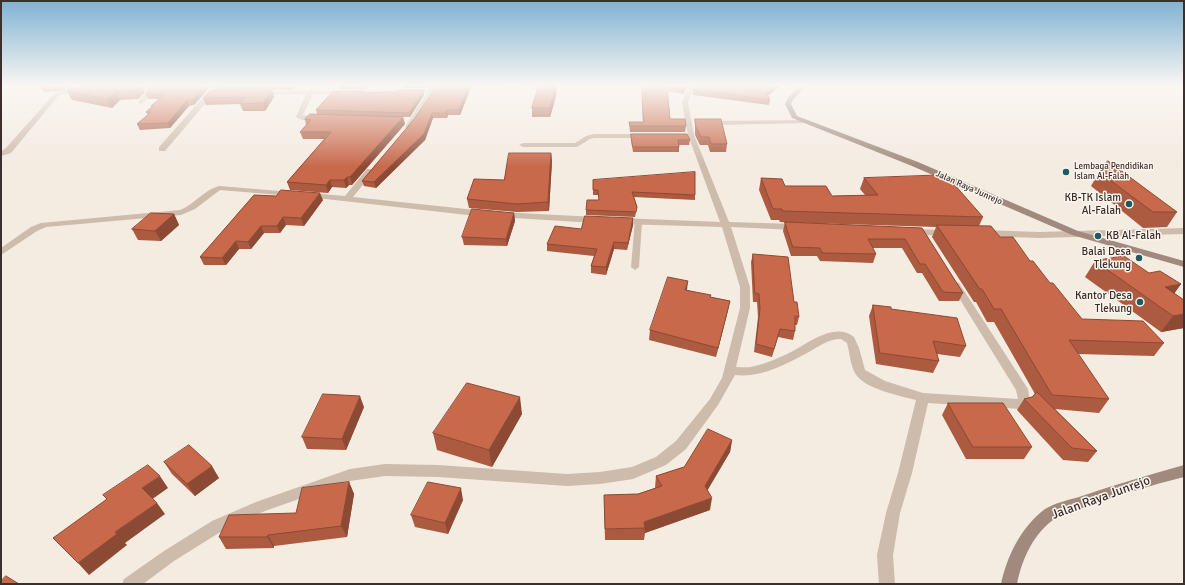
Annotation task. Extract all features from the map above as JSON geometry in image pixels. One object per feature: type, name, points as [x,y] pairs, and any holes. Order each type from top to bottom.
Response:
[{"type":"street","points":[[1,154],[8,151],[41,112]]},
{"type":"street","points":[[162,149],[195,112]]},
{"type":"street","points":[[301,112],[299,117],[327,119]]},
{"type":"street","points":[[403,133],[416,112]]},
{"type":"street","points":[[130,584],[169,556],[217,526],[261,506],[350,475],[385,470],[438,471],[567,480],[600,478],[632,473],[661,461],[680,445],[714,402],[728,378],[745,308],[745,287],[726,225],[689,129],[687,112]]},
{"type":"street","name":"Jalan Raya Junrejo","points":[[791,112],[794,117],[805,122],[915,164],[1075,233],[1184,264]]},
{"type":"street","points":[[703,123],[805,122]]},
{"type":"street","points":[[523,145],[573,145],[579,144],[588,137],[594,136],[654,135]]},
{"type":"street","points":[[347,198],[378,163]]},
{"type":"street","points":[[1,252],[34,229],[44,225],[181,212],[193,208],[213,190],[219,188],[347,198],[505,216],[806,227]]},
{"type":"street","points":[[901,231],[952,233]]},
{"type":"street","points":[[973,233],[1039,234],[1184,231]]},
{"type":"street","points":[[922,232],[930,244]]},
{"type":"street","points":[[730,370],[759,370],[802,351],[825,338],[840,336],[847,337],[851,340],[859,369],[862,374],[880,384],[923,398],[1020,404],[1024,400],[1022,389],[950,274]]},
{"type":"street","points":[[887,584],[885,555],[893,513],[905,473],[923,398]]},
{"type":"street","name":"Jalan Raya Junrejo","points":[[1009,584],[1010,575],[1022,549],[1034,529],[1051,513],[1101,495],[1184,471]]},
{"type":"lane","points":[[635,267],[638,222]]},
{"type":"building","points":[[151,112],[177,112],[168,123],[137,124]]},
{"type":"building","points":[[419,112],[446,112],[432,113],[424,134],[374,182],[362,181]]},
{"type":"building","points":[[643,112],[669,112],[670,119],[685,119],[686,126],[630,126],[629,122],[643,122]]},
{"type":"building","points":[[310,114],[403,117],[350,177],[347,177],[344,180],[330,180],[326,185],[287,182],[331,132],[300,132],[311,120],[305,119]]},
{"type":"building","points":[[695,119],[721,119],[727,144],[711,144],[709,137],[701,137],[696,127]]},
{"type":"building","points":[[631,134],[687,134],[690,140],[678,140],[679,147],[633,147]]},
{"type":"building","points":[[509,153],[551,153],[548,202],[517,204],[467,199],[474,179],[504,180]]},
{"type":"building","points":[[1108,161],[1177,212],[1153,212],[1099,172]]},
{"type":"building","points":[[695,172],[695,195],[632,192],[637,207],[636,212],[586,210],[587,200],[599,200],[598,190],[593,190],[593,180]]},
{"type":"building","points":[[946,175],[983,217],[782,211],[782,209],[773,209],[761,178],[782,179],[785,186],[826,186],[832,196],[878,195],[864,178]]},
{"type":"building","points":[[281,190],[320,193],[301,218],[283,217],[277,226],[261,226],[248,242],[236,241],[222,258],[200,257],[254,195],[276,196]]},
{"type":"building","points":[[472,209],[514,213],[506,239],[462,237]]},
{"type":"building","points":[[151,213],[174,214],[155,231],[132,229]]},
{"type":"building","points":[[585,216],[633,218],[628,243],[614,242],[606,267],[591,266],[597,249],[547,244],[555,226],[581,229]]},
{"type":"building","points":[[785,222],[922,228],[963,293],[943,292],[925,264],[920,264],[905,239],[868,239],[876,254],[822,253],[820,248],[793,247]]},
{"type":"building","points":[[937,225],[991,226],[1000,237],[1013,237],[1030,261],[1033,261],[1050,283],[1053,283],[1082,319],[1143,321],[1164,343],[1069,340],[1109,399],[1052,395],[1001,309],[994,309],[982,289],[980,289]]},
{"type":"building","points":[[753,254],[788,257],[794,302],[797,302],[799,317],[795,316],[795,331],[780,329],[774,349],[756,344],[760,309],[759,294],[755,293]]},
{"type":"building","points":[[1124,256],[1149,273],[1160,271],[1181,284],[1165,287],[1184,300],[1184,314],[1173,316],[1095,261]]},
{"type":"building","points":[[668,277],[688,281],[685,290],[711,295],[710,297],[730,301],[718,348],[650,330]]},
{"type":"building","points":[[873,305],[957,318],[966,346],[933,341],[939,361],[880,353]]},
{"type":"building","points":[[467,383],[520,397],[489,450],[433,433]]},
{"type":"building","points":[[1037,392],[1097,451],[1072,448],[1024,399],[1032,397]]},
{"type":"building","points":[[323,394],[360,396],[342,439],[302,437]]},
{"type":"building","points":[[948,403],[1003,403],[1032,447],[973,447]]},
{"type":"building","points":[[708,429],[732,440],[705,486],[712,498],[644,522],[645,528],[605,529],[604,495],[638,494],[662,486],[656,476],[684,467]]},
{"type":"building","points":[[189,445],[212,466],[187,484],[164,462]]},
{"type":"building","points":[[148,465],[160,476],[142,488],[157,503],[115,532],[117,534],[78,563],[53,538],[107,499],[103,495]]},
{"type":"building","points":[[349,482],[341,526],[268,535],[267,537],[219,537],[229,515],[296,513],[302,488]]},
{"type":"building","points":[[428,482],[461,488],[445,523],[411,515]]},
{"type":"building","points":[[6,576],[19,584],[1,584],[1,581]]},
{"type":"place","name":"Lembaga Pendidikan Islam Al-Falah","points":[[1066,172]]},
{"type":"place","name":"KB-TK Islam Al-Falah","points":[[1129,204]]},
{"type":"place","name":"KB Al-Falah","points":[[1098,236]]},
{"type":"place","name":"Balai Desa Tlekung","points":[[1139,258]]},
{"type":"place","name":"Kantor Desa Tlekung","points":[[1140,302]]}]
